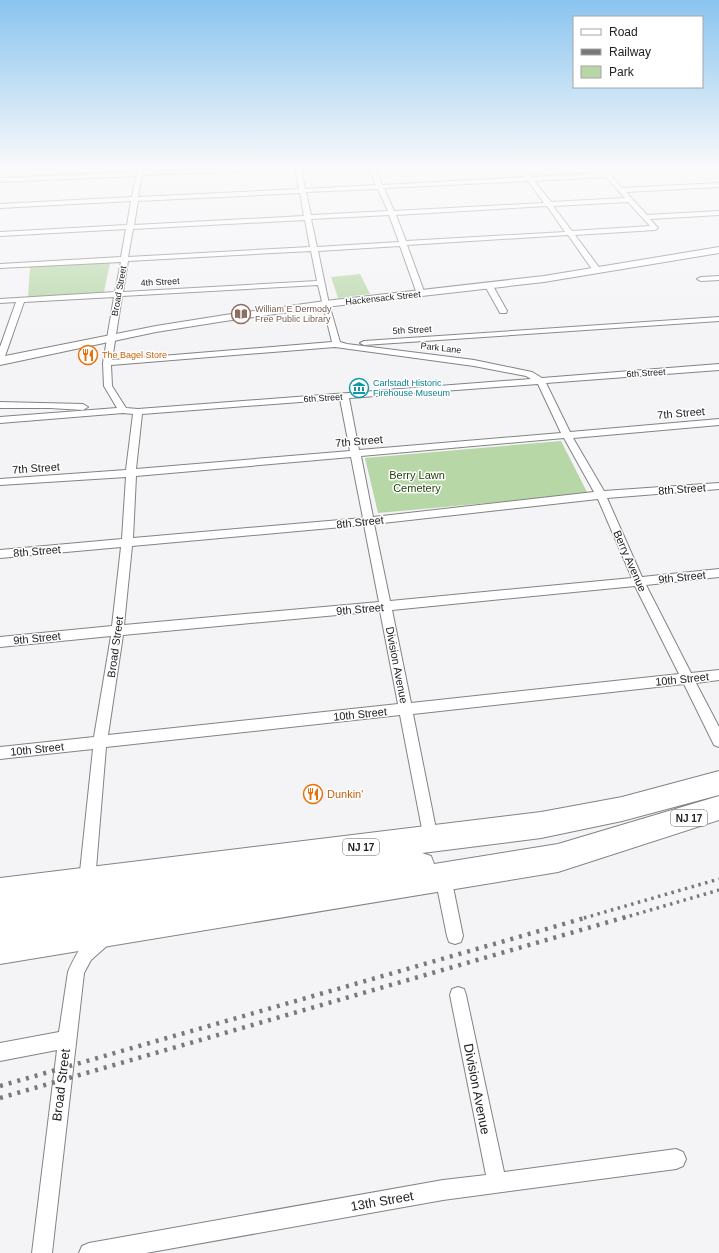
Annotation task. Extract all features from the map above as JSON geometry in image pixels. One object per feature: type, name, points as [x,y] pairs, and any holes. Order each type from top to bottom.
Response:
[{"type":"highway","name":"NJ 17","points":[[0,892],[541,825],[622,809],[719,783]]},
{"type":"highway","name":"NJ 17","points":[[0,919],[439,863],[592,841],[659,827],[719,808]]},
{"type":"highway","points":[[0,949],[558,858],[659,827]]},
{"type":"main road","name":"Hackensack Street","points":[[0,360],[218,319],[325,304],[544,279],[719,250]]},
{"type":"street","points":[[0,234],[140,226]]},
{"type":"street","points":[[310,226],[325,304],[337,344]]},
{"type":"street","points":[[398,226],[421,294]]},
{"type":"street","points":[[565,226],[597,270]]},
{"type":"street","points":[[0,266],[125,258],[314,249],[404,242],[655,228],[654,226]]},
{"type":"street","name":"Broad Street","points":[[123,410],[108,386],[107,363],[130,227]]},
{"type":"street","points":[[701,279],[719,278]]},
{"type":"street","name":"4th Street","points":[[0,301],[321,283]]},
{"type":"street","points":[[489,286],[503,311]]},
{"type":"street","points":[[0,360],[21,300]]},
{"type":"street","name":"5th Street","points":[[107,363],[337,344],[719,319]]},
{"type":"street","name":"Park Lane","points":[[337,344],[474,363],[529,374],[541,381]]},
{"type":"street","name":"6th Street","points":[[0,420],[123,410],[138,412],[719,367]]},
{"type":"street","name":"Berry Avenue","points":[[541,381],[567,435],[601,495],[639,582],[719,741]]},
{"type":"street","name":"Division Avenue","points":[[344,396],[431,839]]},
{"type":"street","points":[[0,405],[50,405],[123,410]]},
{"type":"street","name":"Broad Street","points":[[87,881],[100,742],[118,630],[127,542],[131,473],[138,412]]},
{"type":"street","name":"7th Street","points":[[0,482],[131,473],[719,422]]},
{"type":"street","name":"8th Street","points":[[0,554],[368,521],[601,495],[719,486]]},
{"type":"street","name":"9th Street","points":[[0,642],[118,630],[385,607],[719,573]]},
{"type":"street","name":"10th Street","points":[[0,753],[719,674]]},
{"type":"street","points":[[443,877],[455,936]]},
{"type":"street","name":"Broad Street","points":[[42,1253],[76,972],[86,954],[112,930]]},
{"type":"street","name":"Division Avenue","points":[[458,995],[496,1183]]},
{"type":"street","points":[[0,1052],[67,1039]]},
{"type":"street","name":"13th Street","points":[[89,1253],[443,1190],[676,1159]]},
{"type":"green space","points":[[110,263],[104,292],[28,297],[30,267]]},
{"type":"green space","points":[[360,274],[370,294],[338,298],[331,277]]},
{"type":"green space","name":"Berry Lawn Cemetery","points":[[561,441],[588,494],[378,513],[365,458]]},
{"type":"railway","points":[[584,918],[719,879]]},
{"type":"railway","points":[[623,918],[719,890]]},
{"type":"railway","points":[[0,1086],[588,917]]},
{"type":"railway","points":[[0,1098],[626,917]]},
{"type":"place","name":"William E Dermody Free Public Library","points":[[241,314]]},
{"type":"place","name":"The Bagel Store","points":[[88,355]]},
{"type":"place","name":"Carlstadt Historic Firehouse Museum","points":[[359,388]]},
{"type":"place","name":"Dunkin'","points":[[313,794]]}]
